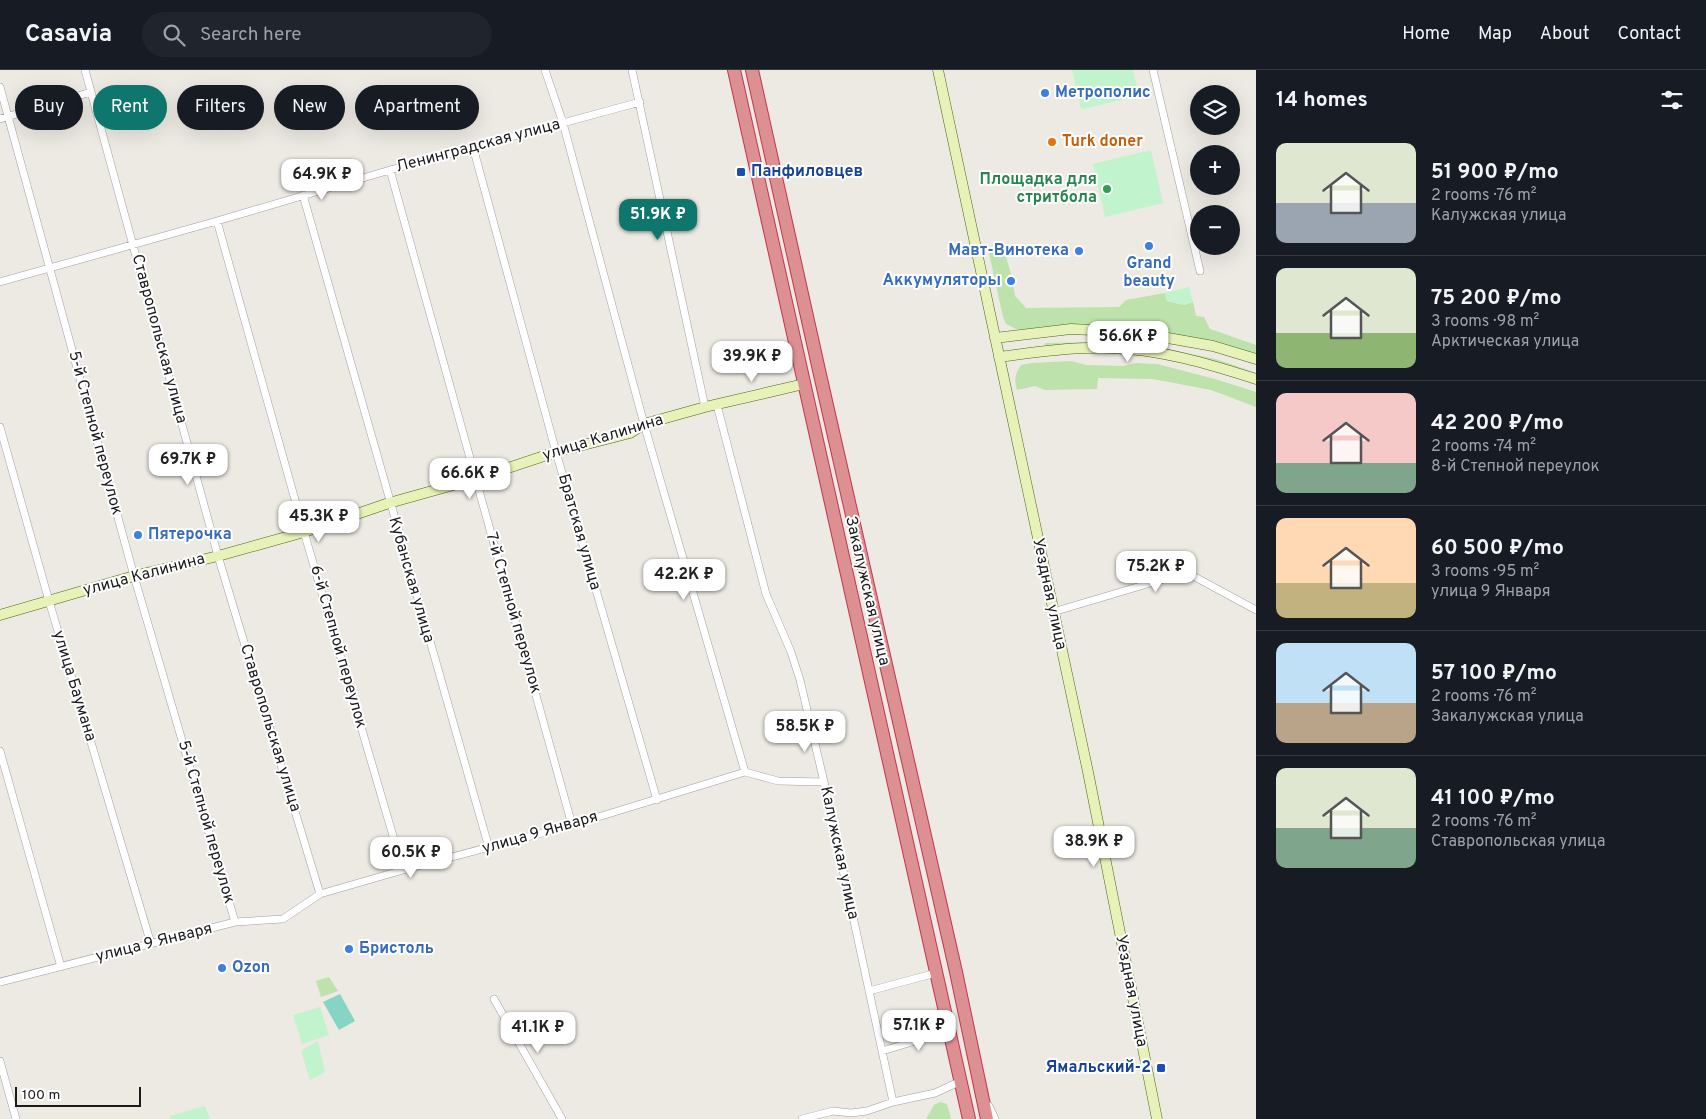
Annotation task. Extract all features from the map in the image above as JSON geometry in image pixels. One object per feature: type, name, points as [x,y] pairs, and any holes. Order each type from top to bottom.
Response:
[{"type":"highway","name":"Закалужская улица","points":[[734,70],[969,1119]]},
{"type":"highway","points":[[752,70],[956,972],[987,1119]]},
{"type":"street","name":"Ставропольская улица","points":[[85,70],[218,556],[320,894]]},
{"type":"street","points":[[545,70],[563,123],[644,424],[745,772],[778,781],[824,782]]},
{"type":"street","points":[[632,70],[705,407]]},
{"type":"street","points":[[756,85],[757,70]]},
{"type":"street","name":"Уездная улица","points":[[938,70],[1088,772],[1157,1119]]},
{"type":"street","points":[[1153,70],[1200,271]]},
{"type":"street","name":"5-й Степной переулок","points":[[0,87],[134,576],[235,922]]},
{"type":"street","points":[[0,119],[91,92]]},
{"type":"street","name":"Ленинградская улица","points":[[0,282],[390,170],[640,102]]},
{"type":"street","name":"Братская улица","points":[[473,147],[556,452],[658,800]]},
{"type":"street","name":"7-й Степной переулок","points":[[390,170],[572,825]]},
{"type":"street","name":"Кубанская улица","points":[[303,195],[389,503],[489,848]]},
{"type":"street","name":"6-й Степной переулок","points":[[216,221],[304,532],[403,870]]},
{"type":"street","points":[[995,338],[1071,329],[1134,332],[1213,346],[1256,359]]},
{"type":"street","points":[[999,357],[1066,350],[1111,348],[1151,352],[1182,358],[1217,366],[1256,379]]},
{"type":"street","name":"улица Калинина","points":[[0,615],[134,576],[218,556],[304,532],[389,503],[475,479],[556,452],[630,433],[644,424],[705,407],[804,384]]},
{"type":"street","name":"Калужская улица","points":[[717,405],[766,594],[791,652],[800,680],[893,1102]]},
{"type":"street","name":"улица Баумана","points":[[0,426],[49,601],[151,944]]},
{"type":"street","points":[[1053,612],[1164,579],[1188,575],[1256,610]]},
{"type":"street","points":[[0,751],[61,966]]},
{"type":"street","name":"улица 9 Января","points":[[0,982],[235,922],[283,919],[320,894],[572,825],[745,772]]},
{"type":"street","points":[[869,992],[936,974]]},
{"type":"street","points":[[494,999],[562,1119]]},
{"type":"street","points":[[882,1051],[949,1031]]},
{"type":"street","points":[[0,1061],[16,1119]]},
{"type":"street","points":[[802,1119],[833,1111],[851,1113],[867,1110],[935,1093],[961,1082]]},
{"type":"street","points":[[980,1090],[995,1119]]},
{"type":"green space","points":[[1072,70],[1133,70],[1139,96],[1081,109]]},
{"type":"green space","points":[[1151,150],[1163,203],[1105,217],[1093,164]]},
{"type":"green space","points":[[1003,246],[1011,274],[1008,275],[1010,285],[1013,284],[1015,296],[1026,308],[1119,307],[1126,300],[1165,293],[1167,301],[1184,305],[1193,302],[1196,316],[1204,317],[1210,329],[1256,345],[1256,356],[1224,344],[1159,333],[1016,329],[1006,324],[1003,317],[989,253],[993,247]]},
{"type":"green space","points":[[1189,287],[1193,302],[1184,305],[1167,301],[1165,293]]},
{"type":"green space","points":[[1110,342],[1167,349],[1216,359],[1256,373],[1256,376],[1167,352],[1045,347],[1045,343]]},
{"type":"green space","points":[[1071,361],[1086,365],[1123,366],[1136,363],[1157,364],[1256,392],[1256,407],[1211,390],[1153,379],[1098,378],[1097,389],[1045,390],[1035,386],[1017,390],[1016,377],[1021,365]]},
{"type":"green space","points":[[329,977],[338,991],[321,997],[316,981]]},
{"type":"green space","points":[[320,1007],[329,1035],[302,1044],[293,1015]]},
{"type":"green space","points":[[318,1041],[325,1072],[310,1080],[301,1051]]},
{"type":"green space","points":[[940,1102],[947,1104],[951,1119],[926,1119],[934,1105]]},
{"type":"green space","points":[[205,1106],[210,1119],[170,1119],[170,1116]]},
{"type":"shaded area","points":[[340,994],[355,1021],[339,1030],[323,1002]]},
{"type":"place","name":"Метрополис","points":[[1045,93]]},
{"type":"place","name":"Turk doner","points":[[1052,142]]},
{"type":"place","name":"Панфиловцев","points":[[741,172]]},
{"type":"place","name":"Площадка для стритбола","points":[[1107,189]]},
{"type":"place","name":"Grand beauty","points":[[1149,246]]},
{"type":"place","name":"Мавт-Винотека","points":[[1079,251]]},
{"type":"place","name":"Аккумуляторы","points":[[1011,281]]},
{"type":"place","name":"Пятерочка","points":[[138,535]]},
{"type":"place","name":"Бристоль","points":[[349,949]]},
{"type":"place","name":"Ozon","points":[[222,968]]},
{"type":"place","name":"Ямальский-2","points":[[1161,1068]]}]
